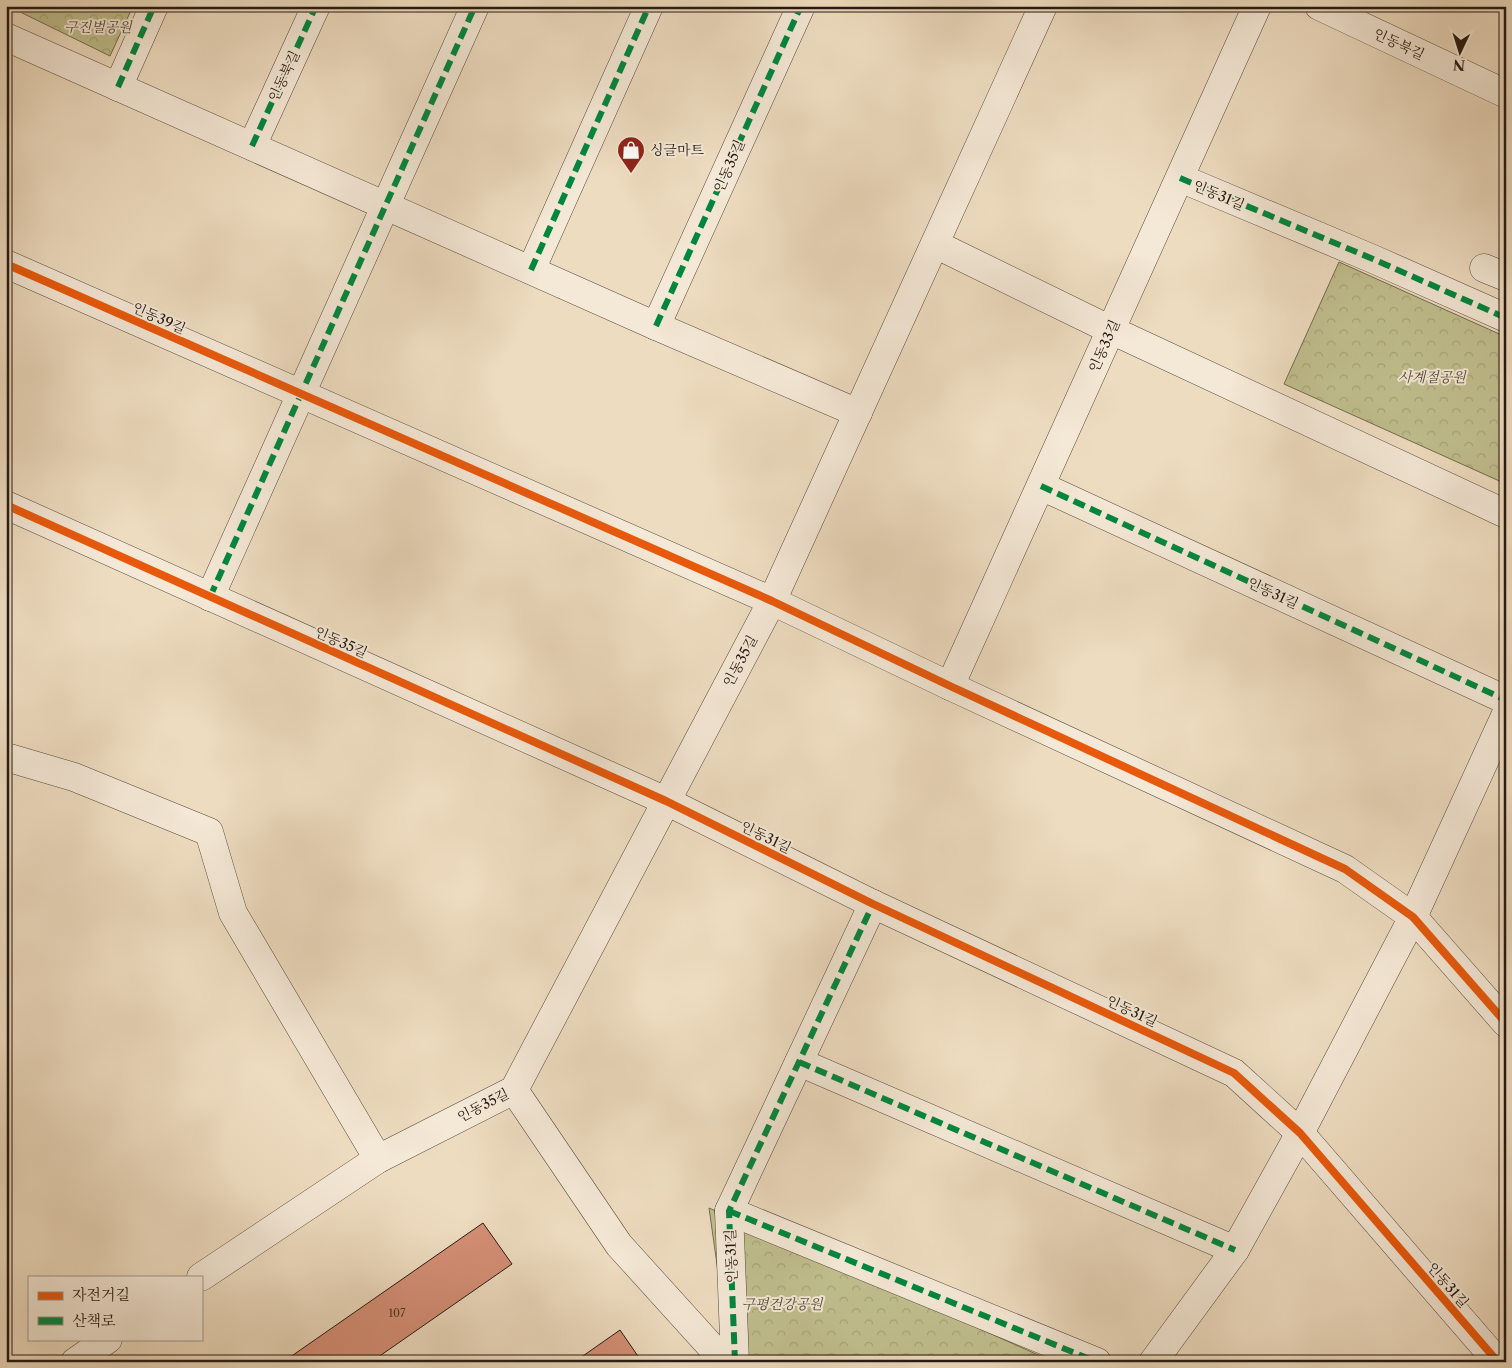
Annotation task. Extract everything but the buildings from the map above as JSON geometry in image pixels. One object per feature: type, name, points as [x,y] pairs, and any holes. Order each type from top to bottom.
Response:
[{"type":"street","points":[[118,86],[154,6]]},
{"type":"street","name":"인동북길","points":[[252,146],[316,6]]},
{"type":"street","points":[[210,597],[475,6]]},
{"type":"street","points":[[531,270],[649,6]]},
{"type":"street","name":"인동35길","points":[[656,326],[801,6]]},
{"type":"street","name":"인동35길","points":[[202,1276],[378,1159],[514,1090],[772,601],[1043,6]]},
{"type":"street","name":"인동33길","points":[[950,686],[1257,6]]},
{"type":"street","name":"인동북길","points":[[1319,6],[1506,94]]},
{"type":"street","points":[[6,37],[656,326],[858,413]]},
{"type":"street","name":"인동31길","points":[[1180,178],[1373,259],[1506,318]]},
{"type":"street","points":[[935,244],[1111,330],[1506,514]]},
{"type":"street","name":"인동39길","points":[[6,264],[301,395]]},
{"type":"street","points":[[301,395],[772,601],[950,686],[1345,868],[1413,917],[1506,1023]]},
{"type":"street","name":"인동31길","points":[[1041,486],[1506,700]]},
{"type":"street","name":"인동35길","points":[[6,505],[666,802]]},
{"type":"street","points":[[1152,1362],[1235,1250],[1300,1133],[1413,917],[1506,714]]},
{"type":"street","points":[[6,757],[74,777],[209,832],[233,913],[378,1159]]},
{"type":"street","name":"인동31길","points":[[666,802],[873,904],[1234,1073],[1300,1133],[1498,1362]]},
{"type":"street","name":"인동31길","points":[[735,1362],[729,1211],[873,904]]},
{"type":"street","points":[[799,1062],[1235,1250]]},
{"type":"street","points":[[514,1090],[619,1245],[725,1362]]},
{"type":"street","name":"인동31길","points":[[729,1211],[1096,1362]]},
{"type":"street","points":[[75,1362],[107,1340]]},
{"type":"green space","name":"구진벌공원","points":[[8,6],[133,6],[110,56]]},
{"type":"green space","name":"사계절공원","points":[[1339,262],[1506,337],[1506,484],[1284,384]]},
{"type":"green space","name":"구평건강공원","points":[[709,1208],[1054,1362],[737,1362],[729,1349]]},
{"type":"marked path","points":[[118,87],[154,6]]},
{"type":"marked path","points":[[252,146],[316,6]]},
{"type":"marked path","points":[[210,597],[475,6]]},
{"type":"marked path","points":[[531,270],[649,6]]},
{"type":"marked path","points":[[656,326],[801,6]]},
{"type":"marked path","points":[[1180,178],[1373,259],[1506,318]]},
{"type":"marked path","points":[[1041,486],[1506,700]]},
{"type":"marked path","points":[[735,1362],[729,1211],[873,904]]},
{"type":"marked path","points":[[799,1062],[1235,1250]]},
{"type":"marked path","points":[[729,1211],[1097,1362]]},
{"type":"cycle path","points":[[6,264],[772,601],[950,686],[1345,869],[1413,917],[1506,1023]]},
{"type":"cycle path","points":[[6,505],[666,801],[873,904],[1234,1073],[1300,1133],[1498,1362]]},
{"type":"place","name":"싱글마트","points":[[631,174]]}]
